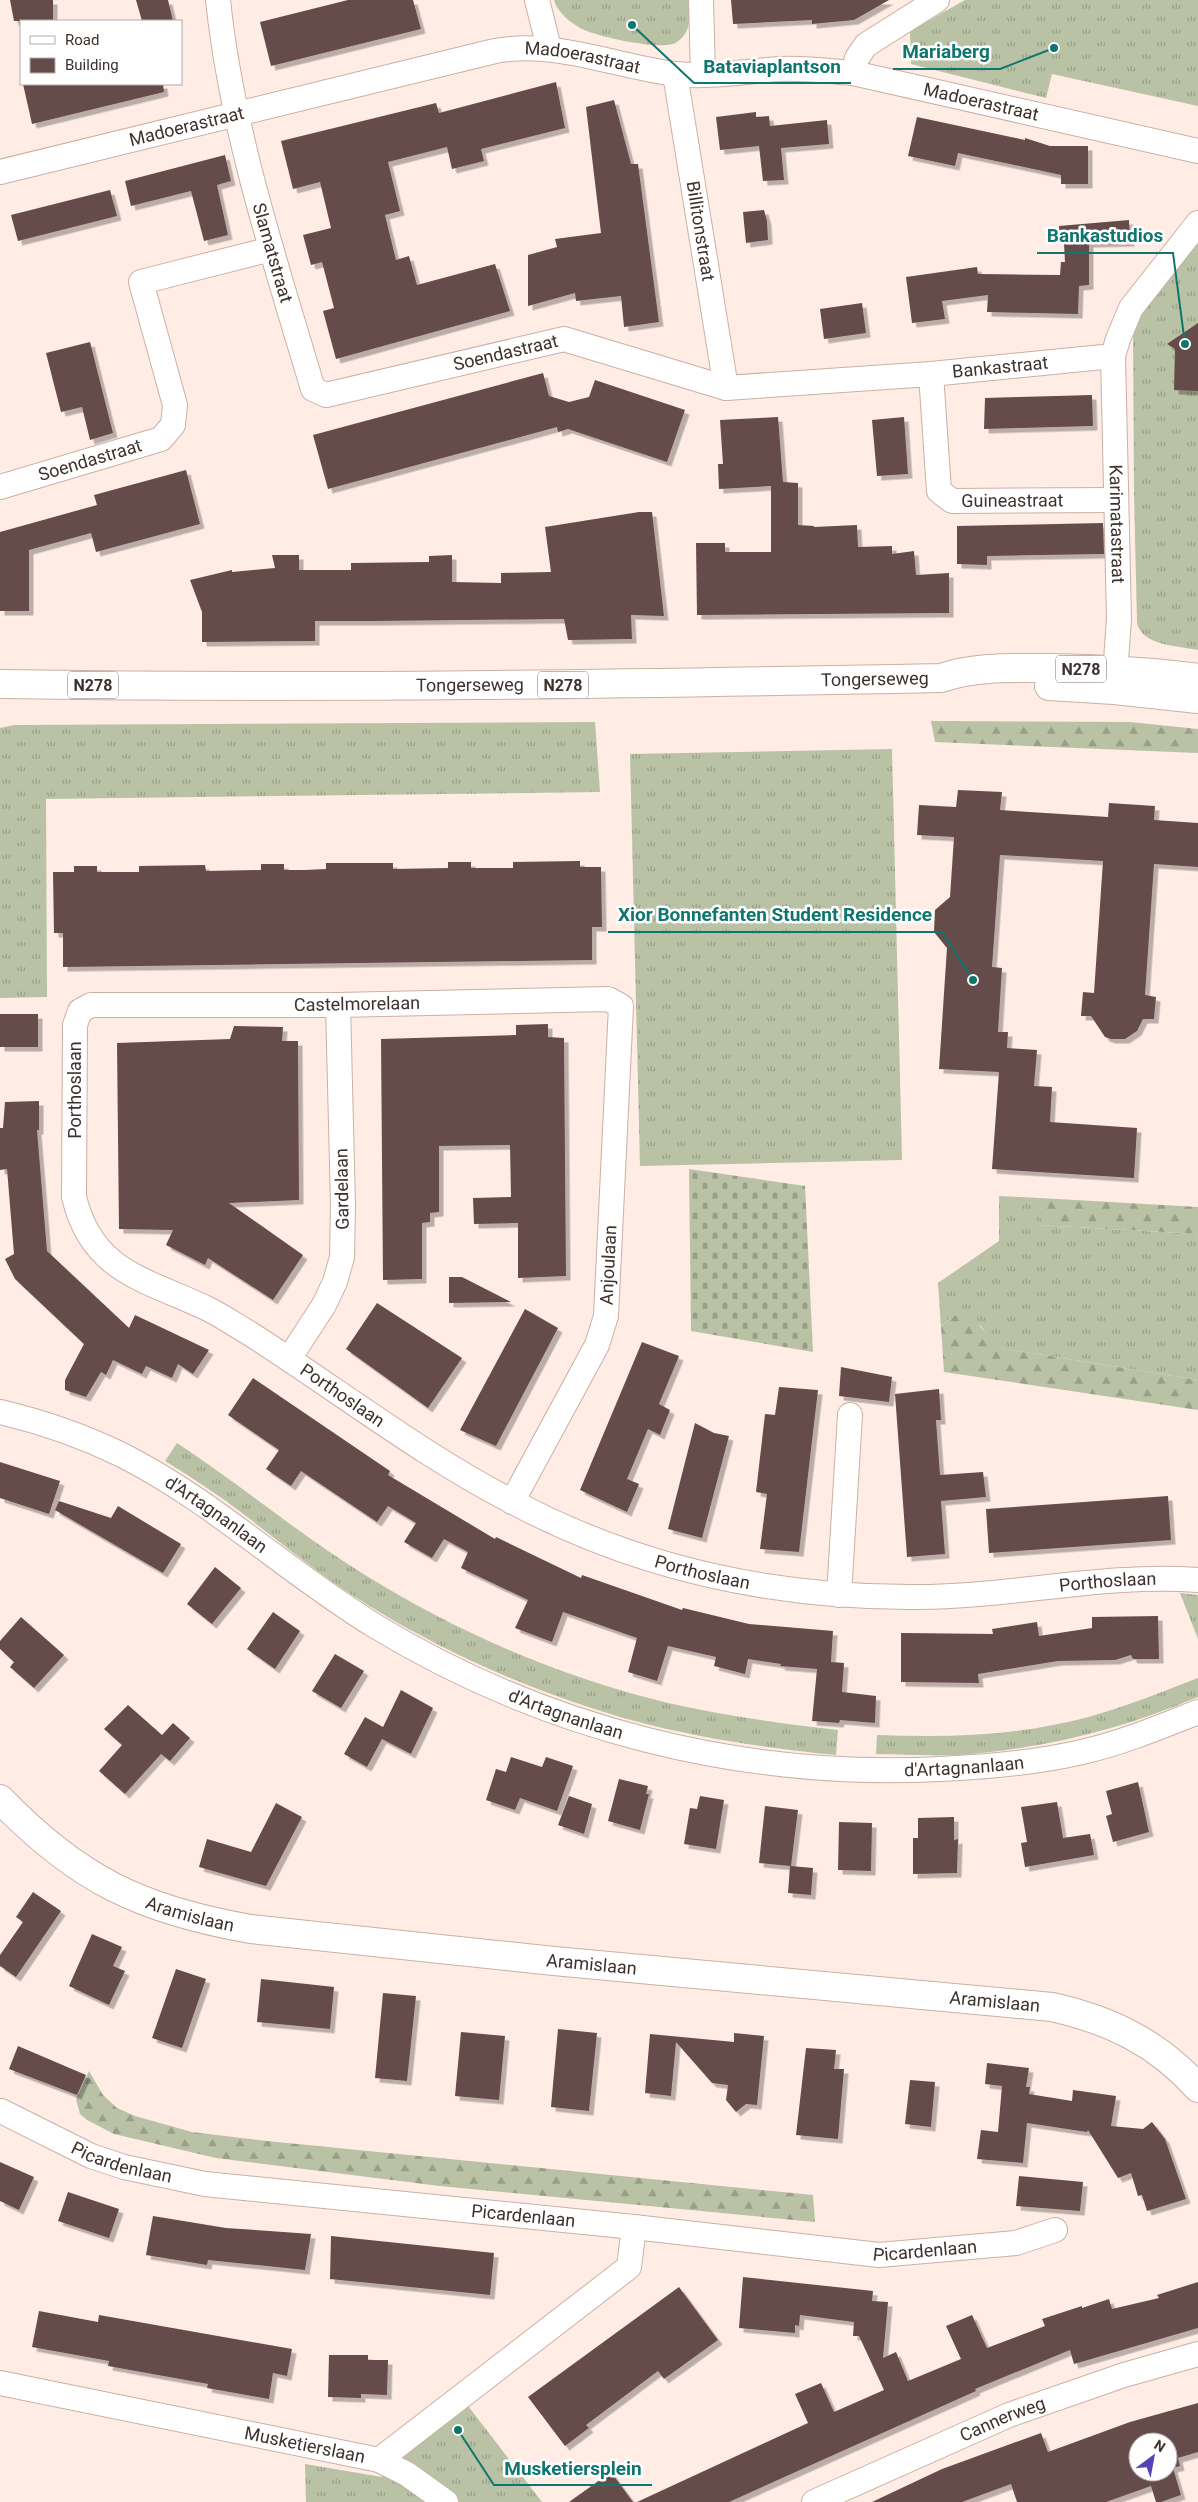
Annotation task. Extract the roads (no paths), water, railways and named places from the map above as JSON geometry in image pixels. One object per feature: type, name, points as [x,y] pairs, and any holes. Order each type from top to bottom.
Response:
[{"type":"main road","name":"Tongerseweg","points":[[0,684],[237,687],[586,685],[941,678],[962,686],[1198,678]]},
{"type":"main road","name":"Tongerseweg","points":[[1115,680],[1198,699]]},
{"type":"main road","name":"Aramislaan","points":[[0,1799],[36,1836],[85,1872],[144,1902],[210,1922],[251,1929],[554,1961],[1052,2007],[1105,2021],[1127,2031],[1171,2061],[1198,2088]]},
{"type":"street","name":"Slamatstraat","points":[[218,0],[229,81],[237,114],[271,249],[313,389]]},
{"type":"street","points":[[537,0],[549,48]]},
{"type":"street","points":[[701,0],[702,75]]},
{"type":"street","points":[[853,73],[857,58],[866,45],[937,0]]},
{"type":"street","name":"Madoerastraat","points":[[0,172],[495,51],[524,47],[549,48],[675,74],[702,75],[782,69],[814,69],[853,73],[1198,152]]},
{"type":"street","name":"Billitonstraat","points":[[675,74],[726,388]]},
{"type":"street","points":[[1114,356],[1118,339],[1132,308],[1198,223]]},
{"type":"street","name":"Soendastraat","points":[[0,487],[161,439],[173,425],[175,405],[141,282],[271,249]]},
{"type":"street","name":"Soendastraat","points":[[313,389],[326,395],[564,339],[726,388]]},
{"type":"street","name":"Bankastraat","points":[[726,388],[930,374],[1114,356]]},
{"type":"street","name":"Karimatastraat","points":[[1114,356],[1119,619],[1115,680]]},
{"type":"street","name":"Guineastraat","points":[[930,374],[939,491],[952,501],[1116,500]]},
{"type":"street","name":"Castelmorelaan","points":[[91,1005],[338,1005],[608,999],[621,1006]]},
{"type":"street","name":"Porthoslaan","points":[[91,1005],[80,1011],[75,1025],[74,1197],[79,1218],[89,1237],[102,1254],[144,1282],[208,1309],[289,1359],[465,1476],[512,1502],[561,1526],[615,1548],[726,1581],[766,1588],[839,1595],[936,1597],[1131,1579],[1198,1580]]},
{"type":"street","name":"Gardelaan","points":[[289,1359],[324,1305],[335,1282],[342,1258],[343,1204],[338,1005]]},
{"type":"street","name":"Anjoulaan","points":[[512,1502],[597,1345],[606,1316],[621,1006]]},
{"type":"street","name":"d'Artagnanlaan","points":[[0,1412],[69,1432],[152,1472],[209,1508],[335,1600],[377,1627],[452,1667],[515,1697],[643,1740],[712,1755],[825,1769],[858,1771],[969,1768],[1018,1763],[1082,1752],[1115,1743],[1198,1712]]},
{"type":"street","points":[[839,1595],[850,1416]]},
{"type":"street","name":"Picardenlaan","points":[[1,2110],[91,2156],[124,2167],[205,2184],[880,2254],[1016,2243],[1055,2230]]},
{"type":"street","name":"Musketierslaan","points":[[0,2383],[379,2460],[629,2267],[634,2227]]},
{"type":"street","name":"Cannerweg","points":[[814,2502],[1008,2415],[1124,2375],[1198,2354]]},
{"type":"street","points":[[379,2460],[407,2474],[446,2502]]},
{"type":"place","name":"Bataviaplantson","points":[[632,25]]},
{"type":"place","name":"Mariaberg","points":[[1054,48]]},
{"type":"place","name":"Bankastudios","points":[[1185,344]]},
{"type":"place","name":"Xior Bonnefanten Student Residence","points":[[973,980]]},
{"type":"place","name":"Musketiersplein","points":[[458,2430]]}]
